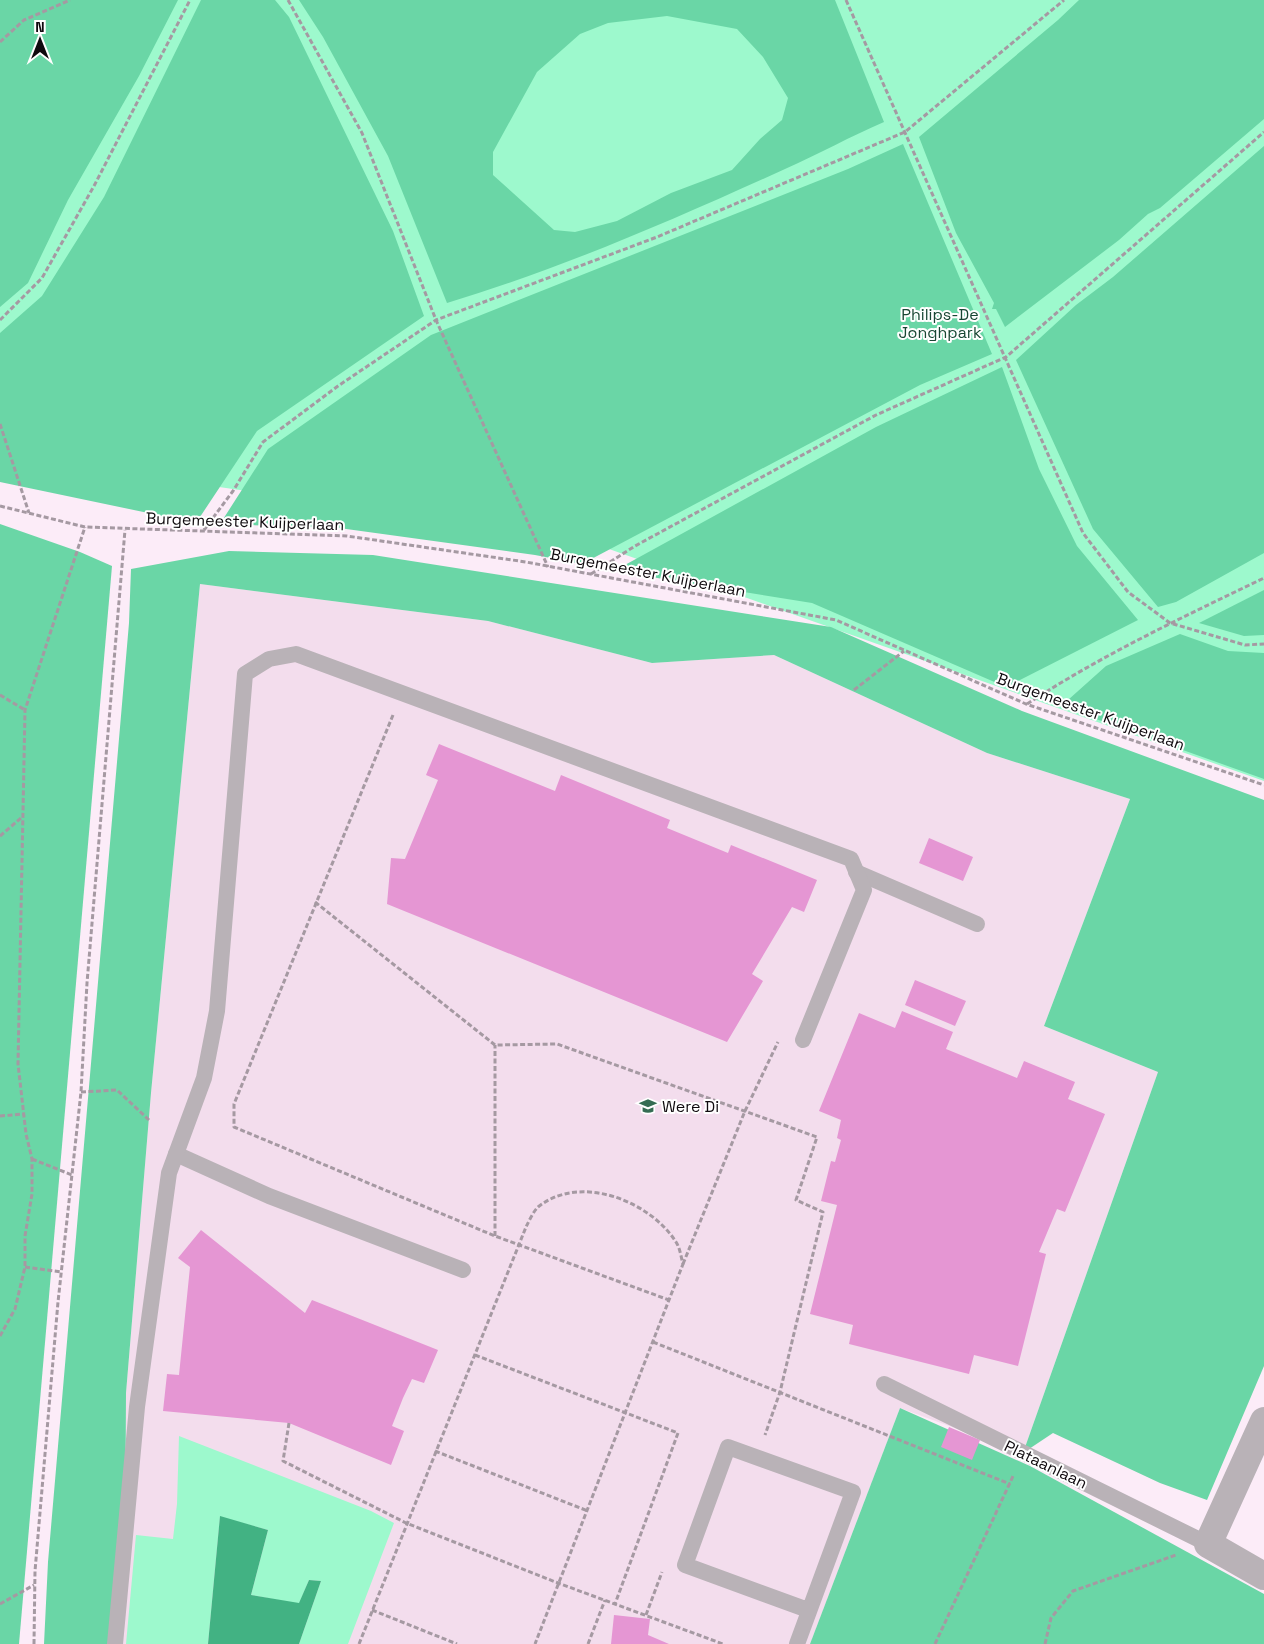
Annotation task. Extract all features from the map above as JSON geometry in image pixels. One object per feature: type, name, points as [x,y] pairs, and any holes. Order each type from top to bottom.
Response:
[{"type":"street","points":[[1208,1544],[1264,1421]]},
{"type":"street","name":"Plataanlaan","points":[[1208,1544],[1264,1576]]},
{"type":"lane","points":[[114,1644],[137,1407],[169,1173],[204,1078],[218,1011],[245,674],[270,659],[296,654],[850,859],[864,890],[803,1040]]},
{"type":"lane","points":[[856,872],[977,924]]},
{"type":"lane","points":[[176,1154],[270,1196],[463,1270]]},
{"type":"lane","name":"Plataanlaan","points":[[884,1384],[1208,1544]]},
{"type":"lane","points":[[797,1644],[853,1492],[728,1447],[685,1565],[808,1610]]},
{"type":"path","points":[[0,42],[24,20],[70,0]]},
{"type":"path","points":[[0,320],[42,278],[94,186],[190,0]]},
{"type":"path","points":[[288,0],[362,133],[436,320],[548,566]]},
{"type":"path","points":[[846,0],[1083,533],[1128,592],[1170,623],[1245,645],[1264,644]]},
{"type":"path","points":[[204,530],[233,491],[263,442],[338,386],[436,320],[658,237],[905,132],[1064,0]]},
{"type":"path","points":[[591,574],[635,546],[876,415],[1006,357],[1264,132]]},
{"type":"path","points":[[0,424],[29,514]]},
{"type":"path","name":"Burgemeester Kuijperlaan","points":[[0,506],[85,527],[125,530],[204,530],[347,536],[548,566],[836,620],[1026,704],[1264,785]]},
{"type":"path","points":[[0,1336],[15,1309],[25,1267],[25,1236],[32,1194],[32,1158],[18,1064],[21,818],[25,710],[85,527]]},
{"type":"path","points":[[34,1644],[35,1584],[62,1272],[81,1092],[88,974],[125,530]]},
{"type":"path","points":[[1026,704],[1068,677],[1170,623],[1264,578]]},
{"type":"path","points":[[854,690],[904,651]]},
{"type":"path","points":[[402,693],[234,1104],[234,1126],[495,1236],[669,1300]]},
{"type":"path","points":[[0,696],[25,710]]},
{"type":"path","points":[[0,836],[21,818]]},
{"type":"path","points":[[315,902],[495,1044],[557,1044],[817,1137],[796,1200],[823,1212],[780,1392],[757,1457]]},
{"type":"path","points":[[535,1644],[683,1264],[745,1111],[783,1032],[803,1040]]},
{"type":"path","points":[[495,1044],[495,1236]]},
{"type":"path","points":[[81,1092],[117,1090],[149,1120]]},
{"type":"path","points":[[0,1116],[24,1114]]},
{"type":"path","points":[[32,1158],[72,1175]]},
{"type":"path","points":[[359,1644],[526,1227],[537,1208],[563,1194],[590,1192],[619,1200],[643,1210],[663,1226],[678,1244],[683,1264]]},
{"type":"path","points":[[25,1267],[62,1272]]},
{"type":"path","points":[[653,1342],[1010,1484]]},
{"type":"path","points":[[475,1356],[678,1433],[615,1604]]},
{"type":"path","points":[[289,1423],[283,1461],[406,1523],[558,1583],[723,1644]]},
{"type":"path","points":[[435,1451],[588,1511]]},
{"type":"path","points":[[935,1644],[1023,1453]]},
{"type":"path","points":[[1045,1644],[1051,1618],[1073,1591],[1208,1544]]},
{"type":"path","points":[[646,1615],[661,1572],[685,1565]]},
{"type":"path","points":[[0,1604],[35,1584]]},
{"type":"path","points":[[588,1644],[605,1600]]},
{"type":"path","points":[[372,1610],[458,1644]]},
{"type":"shaded area","name":"Were Di","points":[[200,584],[488,621],[652,663],[774,655],[987,753],[1130,799],[1044,1026],[1158,1072],[1023,1453],[900,1408],[810,1644],[121,1644],[125,1576],[126,1393],[151,1093]]},
{"type":"shaded area","points":[[220,1516],[268,1530],[251,1595],[299,1603],[309,1580],[321,1581],[299,1644],[208,1644]]},
{"type":"green space","name":"Philips-De Jonghpark","points":[[0,0],[1264,0],[1264,781],[578,538],[0,456]]},
{"type":"green space","points":[[0,0],[178,0],[139,76],[68,200],[28,283],[0,307]]},
{"type":"green space","points":[[201,0],[275,0],[289,17],[393,231],[424,316],[257,431],[196,523],[0,482],[0,333],[42,296],[104,197]]},
{"type":"green space","points":[[299,0],[835,0],[884,122],[744,188],[618,242],[533,274],[447,303],[388,156],[323,37]],"holes":[[[667,16],[737,29],[763,57],[788,98],[782,120],[760,139],[732,170],[671,193],[617,221],[575,232],[554,230],[493,175],[493,152],[537,72],[580,34],[608,23]]]},
{"type":"green space","points":[[1079,0],[1264,0],[1264,119],[1160,208],[1148,214],[1119,240],[1005,327],[996,309],[992,309],[994,303],[956,233],[919,137],[1058,20]]},
{"type":"green space","points":[[903,144],[992,354],[920,385],[582,564],[535,555],[339,528],[220,524],[268,449],[431,335],[848,169]]},
{"type":"green space","points":[[1264,146],[1264,553],[1176,602],[1158,607],[1093,529],[1016,360],[1076,305],[1113,277]]},
{"type":"green space","points":[[1002,367],[1039,469],[1077,546],[1138,620],[1006,687],[812,603],[614,571],[876,427]]},
{"type":"green space","points":[[0,524],[80,552],[112,566],[19,1644],[0,1644]]},
{"type":"green space","points":[[229,551],[373,555],[831,627],[1022,711],[1264,800],[1264,1366],[1207,1500],[1160,1483],[1053,1433],[1023,1453],[1158,1072],[1044,1026],[1130,799],[987,753],[774,655],[652,663],[488,621],[200,584],[151,1093],[126,1393],[125,1576],[121,1644],[44,1644],[48,1562],[129,623],[131,569]]},
{"type":"green space","points":[[1264,590],[1264,635],[1244,636],[1199,623]]},
{"type":"green space","points":[[1180,634],[1228,651],[1264,653],[1264,779],[1096,719],[1068,700],[1106,666]]},
{"type":"green space","points":[[900,1408],[1030,1466],[1264,1594],[1264,1644],[810,1644]]},
{"type":"green space","points":[[179,1436],[371,1511],[394,1523],[348,1644],[299,1644],[321,1581],[309,1580],[299,1604],[251,1595],[268,1530],[220,1517],[208,1644],[126,1644],[136,1535],[173,1539],[177,1504]]},
{"type":"building","points":[[439,744],[555,791],[561,775],[670,820],[667,828],[728,853],[731,845],[817,880],[804,912],[792,907],[752,974],[763,981],[727,1042],[387,904],[391,858],[405,859],[438,780],[426,775]]},
{"type":"building","points":[[929,838],[973,857],[963,881],[919,863]]},
{"type":"building","points":[[915,980],[966,1001],[955,1026],[905,1005]]},
{"type":"building","points":[[902,1011],[953,1032],[946,1049],[1017,1078],[1024,1061],[1075,1082],[1068,1099],[1105,1114],[1065,1212],[1057,1209],[1039,1252],[1046,1254],[1018,1366],[974,1355],[969,1374],[849,1344],[853,1325],[810,1314],[837,1205],[821,1201],[831,1161],[835,1162],[841,1140],[837,1138],[841,1120],[819,1111],[859,1013],[895,1028]]},
{"type":"building","points":[[201,1230],[305,1313],[312,1300],[438,1350],[424,1383],[412,1379],[403,1398],[392,1426],[404,1431],[391,1465],[289,1423],[163,1411],[167,1374],[179,1375],[190,1267],[178,1258]]},
{"type":"building","points":[[949,1427],[980,1440],[972,1460],[941,1447]]},
{"type":"building","points":[[614,1615],[650,1619],[648,1635],[669,1644],[611,1644]]},
{"type":"place","name":"Were Di","points":[[648,1106]]}]
